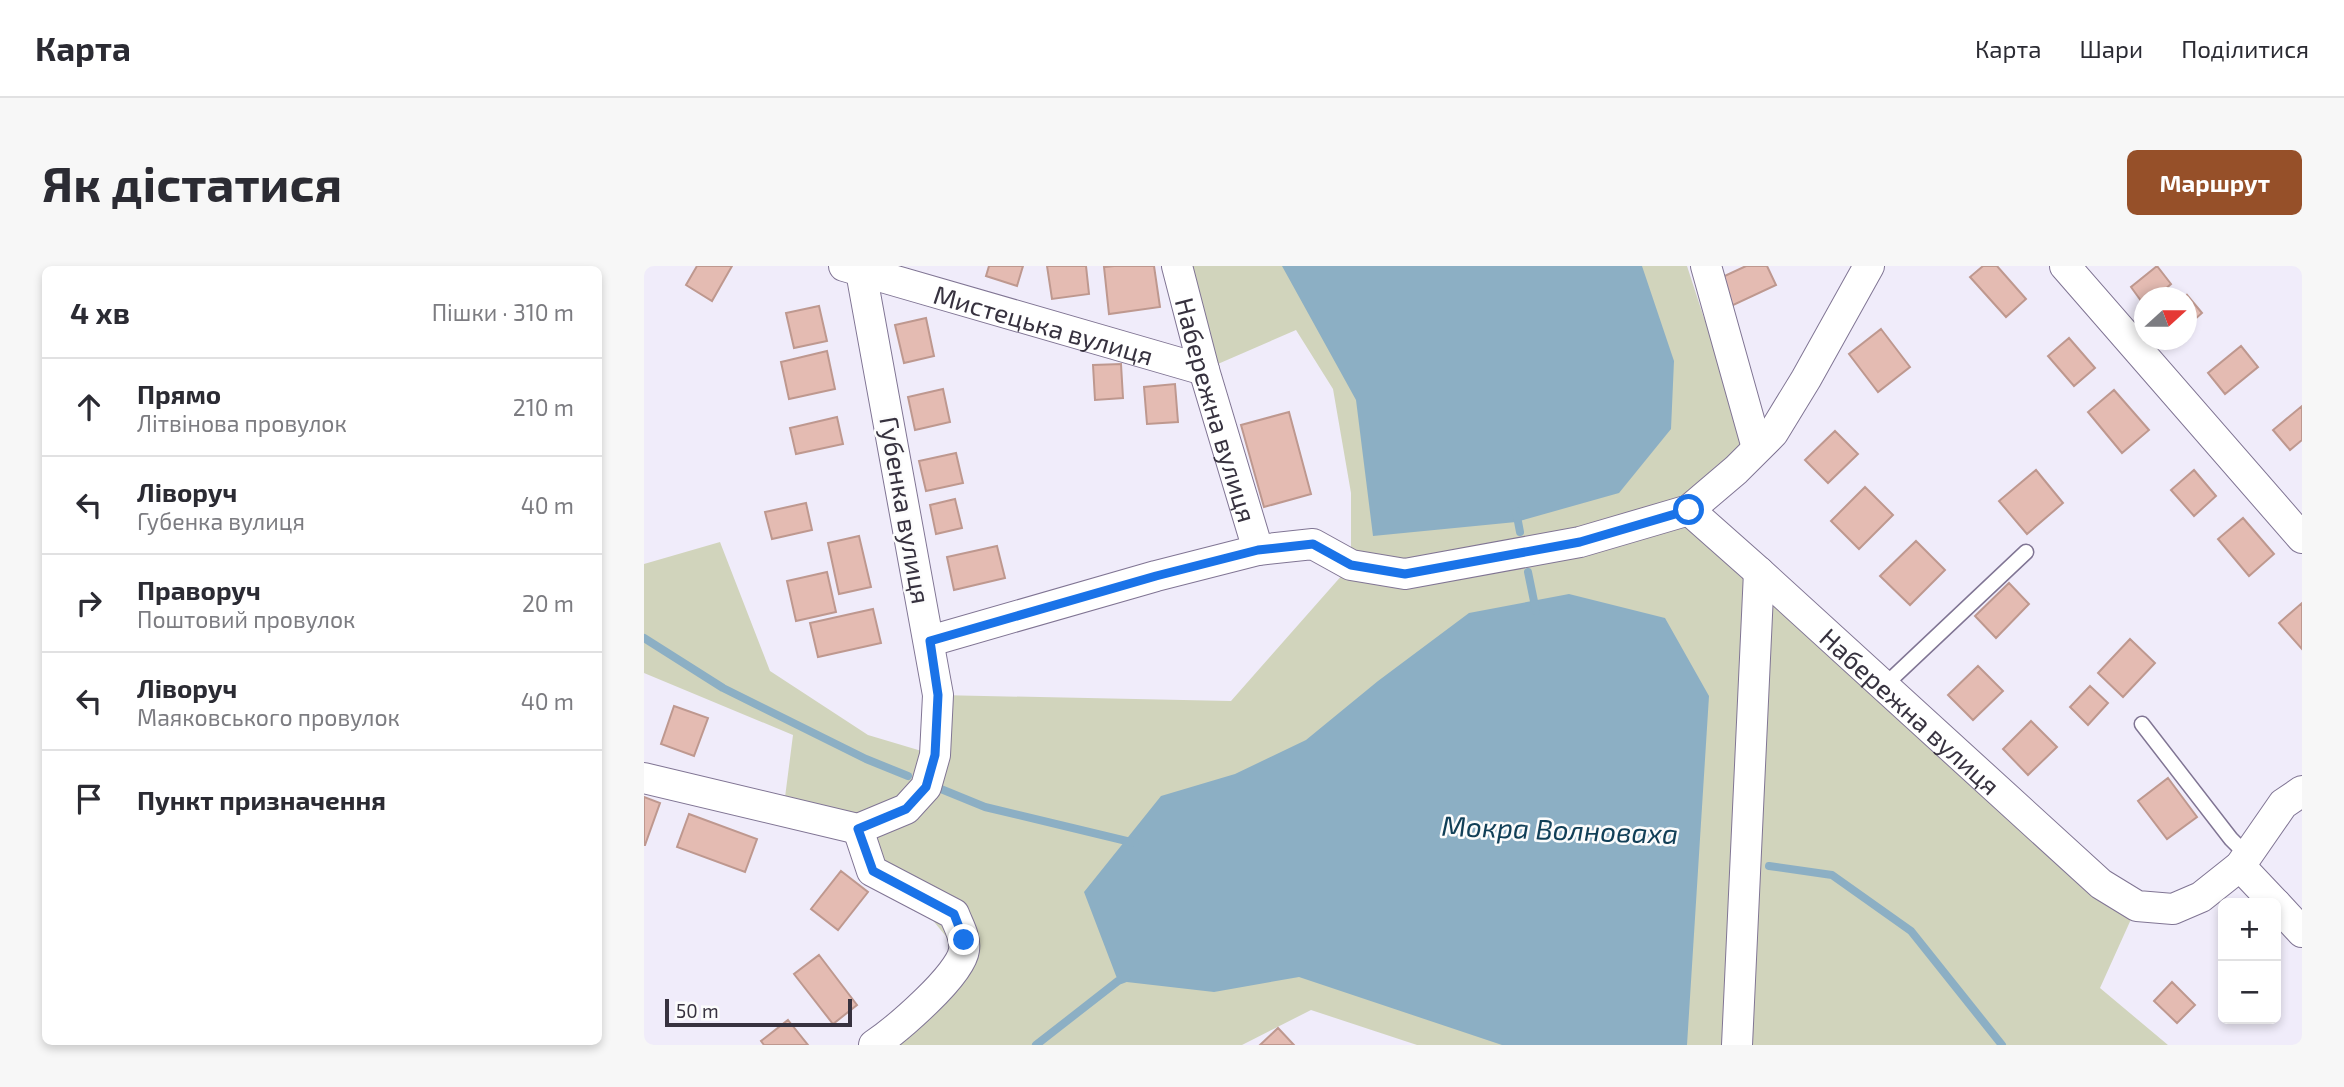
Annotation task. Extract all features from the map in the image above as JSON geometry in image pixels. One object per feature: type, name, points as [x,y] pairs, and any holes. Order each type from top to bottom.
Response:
[{"type":"street","name":"Набережна вулиця","points":[[1177,266],[1204,370],[1258,550]]},
{"type":"street","points":[[1706,266],[1757,448]]},
{"type":"street","points":[[930,641],[1156,576],[1258,550],[1313,544],[1351,565],[1405,574],[1580,542],[1689,510],[1773,433],[1869,266]]},
{"type":"street","points":[[2065,266],[2302,538]]},
{"type":"street","name":"Мистецька вулиця","points":[[855,268],[1204,370]]},
{"type":"street","name":"Губенка вулиця","points":[[855,268],[930,641],[938,695],[935,755],[926,787],[906,809],[858,829]]},
{"type":"street","name":"Набережна вулиця","points":[[1689,510],[2101,884],[2137,906],[2173,909],[2201,898],[2244,861]]},
{"type":"street","points":[[1737,1045],[1759,572]]},
{"type":"street","points":[[644,778],[858,829],[873,871],[954,914],[964,940],[964,952],[956,969],[897,1028],[874,1045]]},
{"type":"street","points":[[2272,898],[2244,861],[2283,804],[2302,791]]},
{"type":"street","points":[[2281,909],[2302,932]]},
{"type":"lane","points":[[1884,686],[2026,552]]},
{"type":"lane","points":[[2142,724],[2231,839],[2244,861]]},
{"type":"green space","points":[[1177,266],[1687,266],[1704,318],[1773,433],[1689,510],[2137,906],[2100,988],[2168,1045],[1417,1045],[1311,1010],[1242,1045],[867,1045],[967,962],[858,829],[783,813],[793,735],[644,673],[644,564],[720,542],[770,671],[868,735],[935,755],[938,695],[1231,701],[1351,565],[1351,493],[1333,389],[1296,330],[1204,370]]},
{"type":"water","points":[[1282,266],[1642,266],[1674,361],[1671,429],[1619,493],[1516,522],[1373,536],[1356,400]]},
{"type":"water","points":[[1569,594],[1665,618],[1709,696],[1687,1045],[1502,1045],[1299,977],[1214,992],[1118,981],[1084,892],[1161,796],[1235,774],[1306,740],[1378,681],[1469,613]]},
{"type":"building","points":[[697,266],[732,266],[712,301],[686,285]]},
{"type":"building","points":[[989,266],[1023,266],[1017,286],[986,276]]},
{"type":"building","points":[[1047,266],[1086,266],[1089,294],[1052,299]]},
{"type":"building","points":[[1154,266],[1160,307],[1109,314],[1104,267]]},
{"type":"building","points":[[1746,266],[1767,266],[1776,285],[1729,307],[1716,280]]},
{"type":"building","points":[[1983,266],[1997,266],[2026,299],[2006,317],[1970,277]]},
{"type":"building","points":[[2157,266],[2171,284],[2168,287],[2134,287],[2134,291],[2131,287]]},
{"type":"building","points":[[819,306],[827,341],[794,348],[786,313]]},
{"type":"building","points":[[926,318],[934,356],[904,363],[895,325]]},
{"type":"building","points":[[1881,329],[1910,367],[1878,392],[1849,354]]},
{"type":"building","points":[[2069,338],[2095,368],[2074,386],[2048,356]]},
{"type":"building","points":[[2241,346],[2258,367],[2225,394],[2208,373]]},
{"type":"building","points":[[827,351],[835,389],[789,399],[781,362]]},
{"type":"building","points":[[1121,364],[1123,398],[1095,400],[1093,365]]},
{"type":"building","points":[[1175,384],[1178,422],[1147,424],[1144,387]]},
{"type":"building","points":[[943,389],[950,422],[915,430],[908,397]]},
{"type":"building","points":[[2114,390],[2149,430],[2122,453],[2088,412]]},
{"type":"building","points":[[2302,406],[2302,440],[2290,450],[2273,430]]},
{"type":"building","points":[[1289,412],[1311,494],[1264,507],[1241,425]]},
{"type":"building","points":[[837,417],[843,444],[796,454],[790,428]]},
{"type":"building","points":[[1835,431],[1858,454],[1828,483],[1805,460]]},
{"type":"building","points":[[956,453],[963,483],[926,491],[919,461]]},
{"type":"building","points":[[2036,470],[2063,503],[2027,534],[1999,501]]},
{"type":"building","points":[[2194,470],[2216,496],[2194,516],[2171,490]]},
{"type":"building","points":[[1865,487],[1893,515],[1859,549],[1831,521]]},
{"type":"building","points":[[955,499],[962,528],[936,534],[930,505]]},
{"type":"building","points":[[806,503],[812,530],[772,539],[765,512]]},
{"type":"building","points":[[2243,518],[2274,554],[2249,576],[2218,539]]},
{"type":"building","points":[[859,536],[871,587],[839,594],[828,543]]},
{"type":"building","points":[[1916,541],[1945,570],[1910,605],[1880,576]]},
{"type":"building","points":[[997,546],[1005,578],[954,590],[947,557]]},
{"type":"building","points":[[827,572],[836,612],[796,621],[787,581]]},
{"type":"building","points":[[2009,583],[2029,604],[1996,638],[1975,616]]},
{"type":"building","points":[[2302,603],[2302,649],[2279,623]]},
{"type":"building","points":[[873,609],[881,643],[818,657],[810,623]]},
{"type":"building","points":[[2130,639],[2155,663],[2123,697],[2098,673]]},
{"type":"building","points":[[1978,666],[2003,691],[1973,720],[1948,695]]},
{"type":"building","points":[[2090,686],[2108,703],[2088,725],[2070,707]]},
{"type":"building","points":[[674,706],[708,718],[694,756],[661,744]]},
{"type":"building","points":[[2031,721],[2057,747],[2028,775],[2003,749]]},
{"type":"building","points":[[2168,778],[2197,817],[2167,839],[2138,801]]},
{"type":"building","points":[[644,797],[660,803],[645,845],[644,845]]},
{"type":"building","points":[[689,814],[757,839],[745,872],[677,847]]},
{"type":"building","points":[[841,871],[868,892],[838,930],[811,909]]},
{"type":"building","points":[[819,955],[857,1005],[833,1024],[794,974]]},
{"type":"building","points":[[2172,982],[2195,1005],[2177,1023],[2154,1001]]},
{"type":"building","points":[[788,1020],[808,1045],[764,1045],[761,1041]]},
{"type":"building","points":[[1278,1028],[1294,1045],[1260,1045]]},
{"type":"waterway","points":[[1516,511],[1520,532]]},
{"type":"waterway","points":[[1528,572],[1536,611]]},
{"type":"waterway","points":[[644,638],[723,688],[866,759],[908,776]]},
{"type":"waterway","points":[[936,787],[985,807],[1135,843]]},
{"type":"waterway","name":"Мокра Волноваха","points":[[1769,866],[1832,875],[1911,931],[2002,1045]]},
{"type":"waterway","points":[[1036,1045],[1118,981],[1126,978]]},
{"type":"route","points":[[964,940],[954,914],[873,871],[858,829],[906,809],[926,787],[935,755],[938,695],[930,641],[1156,576],[1258,550],[1313,544],[1351,565],[1405,574],[1580,542],[1689,510]]}]
